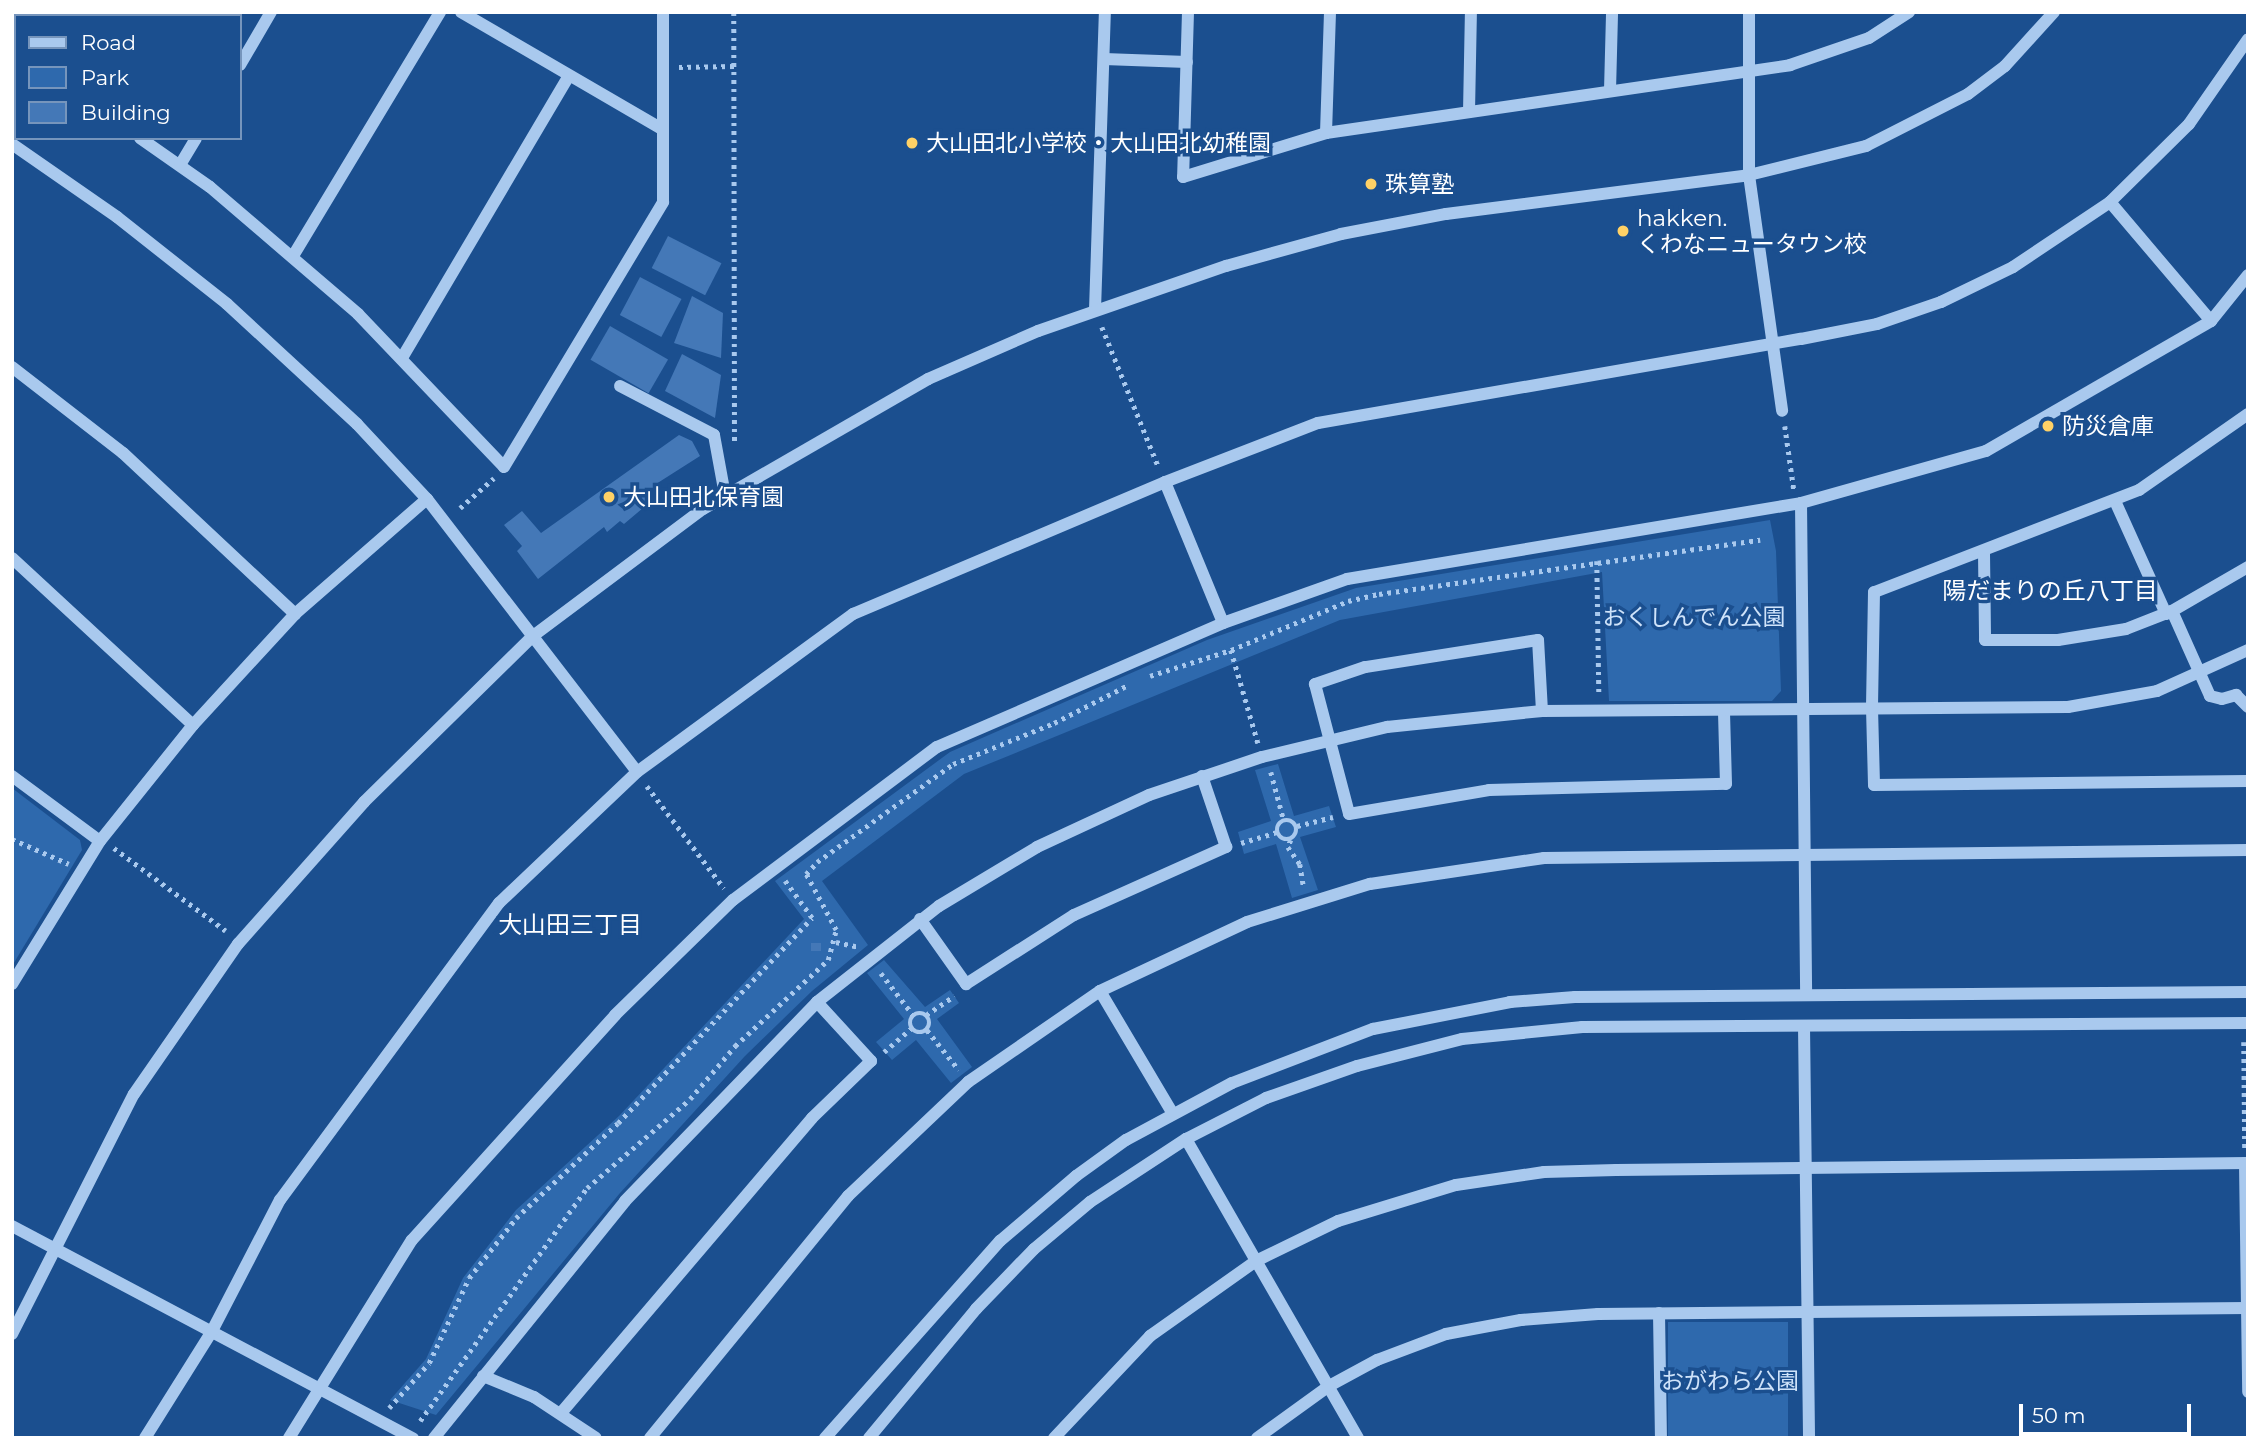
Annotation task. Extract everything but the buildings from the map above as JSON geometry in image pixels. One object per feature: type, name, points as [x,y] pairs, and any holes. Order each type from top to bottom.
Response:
[{"type":"street","points":[[242,62],[271,12]]},
{"type":"street","points":[[293,256],[440,12]]},
{"type":"street","points":[[461,12],[568,77],[662,129]]},
{"type":"street","points":[[143,140],[180,165],[293,256],[402,358],[504,467],[663,202],[663,12]]},
{"type":"street","points":[[1095,310],[1105,12]]},
{"type":"street","points":[[1188,12],[1184,177],[1326,133],[1748,73],[1819,58],[1892,18],[1909,12]]},
{"type":"street","points":[[1326,133],[1330,12]]},
{"type":"street","points":[[1469,112],[1471,12]]},
{"type":"street","points":[[1610,91],[1612,12]]},
{"type":"street","points":[[1749,12],[1749,175],[1782,411]]},
{"type":"street","points":[[12,1334],[134,1094],[238,944],[363,802],[533,636],[725,495],[928,379],[1095,310],[1341,234],[1446,214],[1749,175],[1866,146],[1932,115],[2005,66],[2054,12]]},
{"type":"street","points":[[145,1438],[212,1331],[280,1200],[425,999],[499,903],[637,772],[853,614],[1165,482],[1347,416],[1773,344],[1877,324],[1941,302],[2014,267],[2110,202],[2189,124],[2248,39]]},
{"type":"street","points":[[1104,59],[1186,62]]},
{"type":"street","points":[[402,358],[568,77]]},
{"type":"street","points":[[180,165],[195,140]]},
{"type":"street","points":[[12,144],[117,216],[228,304],[314,382],[426,499],[637,772]]},
{"type":"street","points":[[2110,202],[2211,321]]},
{"type":"street","points":[[289,1438],[412,1240],[615,1015],[733,900],[937,747],[1223,623],[1364,575],[1799,503],[1986,451],[2211,321],[2248,275]]},
{"type":"street","points":[[12,367],[123,453],[295,614]]},
{"type":"street","points":[[620,386],[714,435],[725,495]]},
{"type":"street","points":[[2248,414],[2182,464],[2115,501],[1984,553],[1874,592],[1872,708],[1874,785],[2248,781]]},
{"type":"street","points":[[1165,482],[1223,623]]},
{"type":"street","points":[[12,985],[101,840],[193,725],[295,614],[426,499]]},
{"type":"street","points":[[2115,501],[2210,696],[2222,699],[2236,695],[2248,707]]},
{"type":"street","points":[[1799,503],[1805,711],[1806,994]]},
{"type":"street","points":[[1984,553],[1985,640],[2093,636],[2169,612],[2248,568]]},
{"type":"street","points":[[12,558],[193,725]]},
{"type":"street","points":[[1542,711],[1538,640],[1365,667],[1315,684],[1327,739],[1349,814],[1489,790],[1726,784],[1724,713]]},
{"type":"street","points":[[434,1438],[625,1201],[817,1002],[920,919],[1037,847],[1149,795],[1262,757],[1327,739],[1387,727],[1542,711],[1724,713],[2100,704],[2139,697],[2201,674],[2248,650]]},
{"type":"street","points":[[12,775],[101,840]]},
{"type":"street","points":[[920,919],[966,984],[1074,915],[1226,847],[1202,776]]},
{"type":"street","points":[[650,1438],[848,1196],[968,1082],[1100,991],[1247,922],[1370,884],[1544,858],[2248,850]]},
{"type":"street","points":[[1100,991],[1173,1114]]},
{"type":"street","points":[[825,1438],[951,1292],[1040,1203],[1126,1140],[1173,1114],[1295,1056],[1373,1029],[1446,1012],[1575,997],[2248,992]]},
{"type":"street","points":[[561,1413],[812,1118],[871,1061],[817,1002]]},
{"type":"street","points":[[869,1438],[976,1309],[1034,1249],[1090,1202],[1186,1139],[1314,1080],[1462,1039],[1582,1027],[2248,1023]]},
{"type":"street","points":[[1804,1027],[1803,1169],[1809,1438]]},
{"type":"street","points":[[1186,1139],[1358,1438]]},
{"type":"street","points":[[1054,1438],[1150,1336],[1256,1261],[1380,1206],[1497,1178],[1556,1172],[2246,1163],[2248,1392]]},
{"type":"street","points":[[12,1226],[413,1438]]},
{"type":"street","points":[[1257,1438],[1329,1386],[1402,1349],[1468,1328],[1554,1317],[1659,1313],[2247,1308]]},
{"type":"street","points":[[1659,1313],[1661,1438]]},
{"type":"street","points":[[483,1376],[561,1413],[596,1438]]},
{"type":"path","points":[[734,12],[735,449]]},
{"type":"path","points":[[673,67],[734,66]]},
{"type":"path","points":[[1095,310],[1165,482]]},
{"type":"path","points":[[1782,411],[1799,503]]},
{"type":"path","points":[[460,508],[504,467]]},
{"type":"path","points":[[1140,679],[1231,650],[1348,601],[1597,561],[1658,557],[1760,540]]},
{"type":"path","points":[[1597,561],[1599,712]]},
{"type":"path","points":[[1231,650],[1262,757],[1272,767],[1269,781],[1284,821],[1297,826],[1349,814]]},
{"type":"path","points":[[420,1421],[587,1188],[690,1099],[734,1046],[828,960],[836,942],[834,921],[806,874],[817,862],[953,764],[1054,723],[1128,685]]},
{"type":"path","points":[[637,772],[733,900]]},
{"type":"path","points":[[1226,847],[1277,832],[1284,821]]},
{"type":"path","points":[[1297,826],[1288,847],[1300,864],[1310,903]]},
{"type":"path","points":[[1277,832],[1283,840],[1291,840]]},
{"type":"path","points":[[12,839],[82,870]]},
{"type":"path","points":[[101,840],[226,932]]},
{"type":"path","points":[[389,1408],[429,1363],[468,1278],[516,1218],[618,1123],[812,918],[775,867]]},
{"type":"path","points":[[836,942],[858,944],[914,1016],[912,1028],[871,1061]]},
{"type":"path","points":[[914,1016],[926,1015],[966,984]]},
{"type":"path","points":[[926,1015],[927,1030],[968,1082]]},
{"type":"path","points":[[912,1028],[918,1033],[927,1030]]},
{"type":"path","points":[[2244,1042],[2246,1163]]},
{"type":"green space","name":"おくしんでん公園","points":[[1770,520],[1776,551],[1781,691],[1772,701],[1609,701],[1602,572],[1340,620],[964,774],[822,881],[868,945],[812,991],[745,1056],[620,1193],[436,1415],[390,1400],[426,1359],[463,1278],[516,1210],[619,1116],[804,919],[775,881],[950,752],[1207,640],[1356,588]]},
{"type":"green space","points":[[1278,764],[1294,816],[1329,806],[1336,827],[1300,837],[1318,890],[1292,898],[1276,844],[1244,854],[1238,832],[1271,821],[1255,770]]},
{"type":"green space","points":[[12,788],[80,840],[82,850],[12,966]]},
{"type":"green space","points":[[884,960],[925,1007],[950,990],[959,1003],[937,1019],[972,1067],[951,1083],[916,1040],[892,1060],[876,1042],[904,1019],[867,973]]},
{"type":"green space","name":"おがわら公園","points":[[1668,1322],[1788,1322],[1788,1438],[1668,1438]]},
{"type":"place","name":"大山田北小学校・大山田北幼稚園","points":[[912,143]]},
{"type":"place","name":"珠算塾","points":[[1371,184]]},
{"type":"place","name":"hakken. くわなニュータウン校","points":[[1623,231]]},
{"type":"place","name":"防災倉庫","points":[[2048,426]]},
{"type":"place","name":"大山田北保育園","points":[[609,497]]},
{"type":"district","name":"陽だまりの丘八丁目","points":[[2050,591]]},
{"type":"district","name":"大山田三丁目","points":[[570,925]]}]
